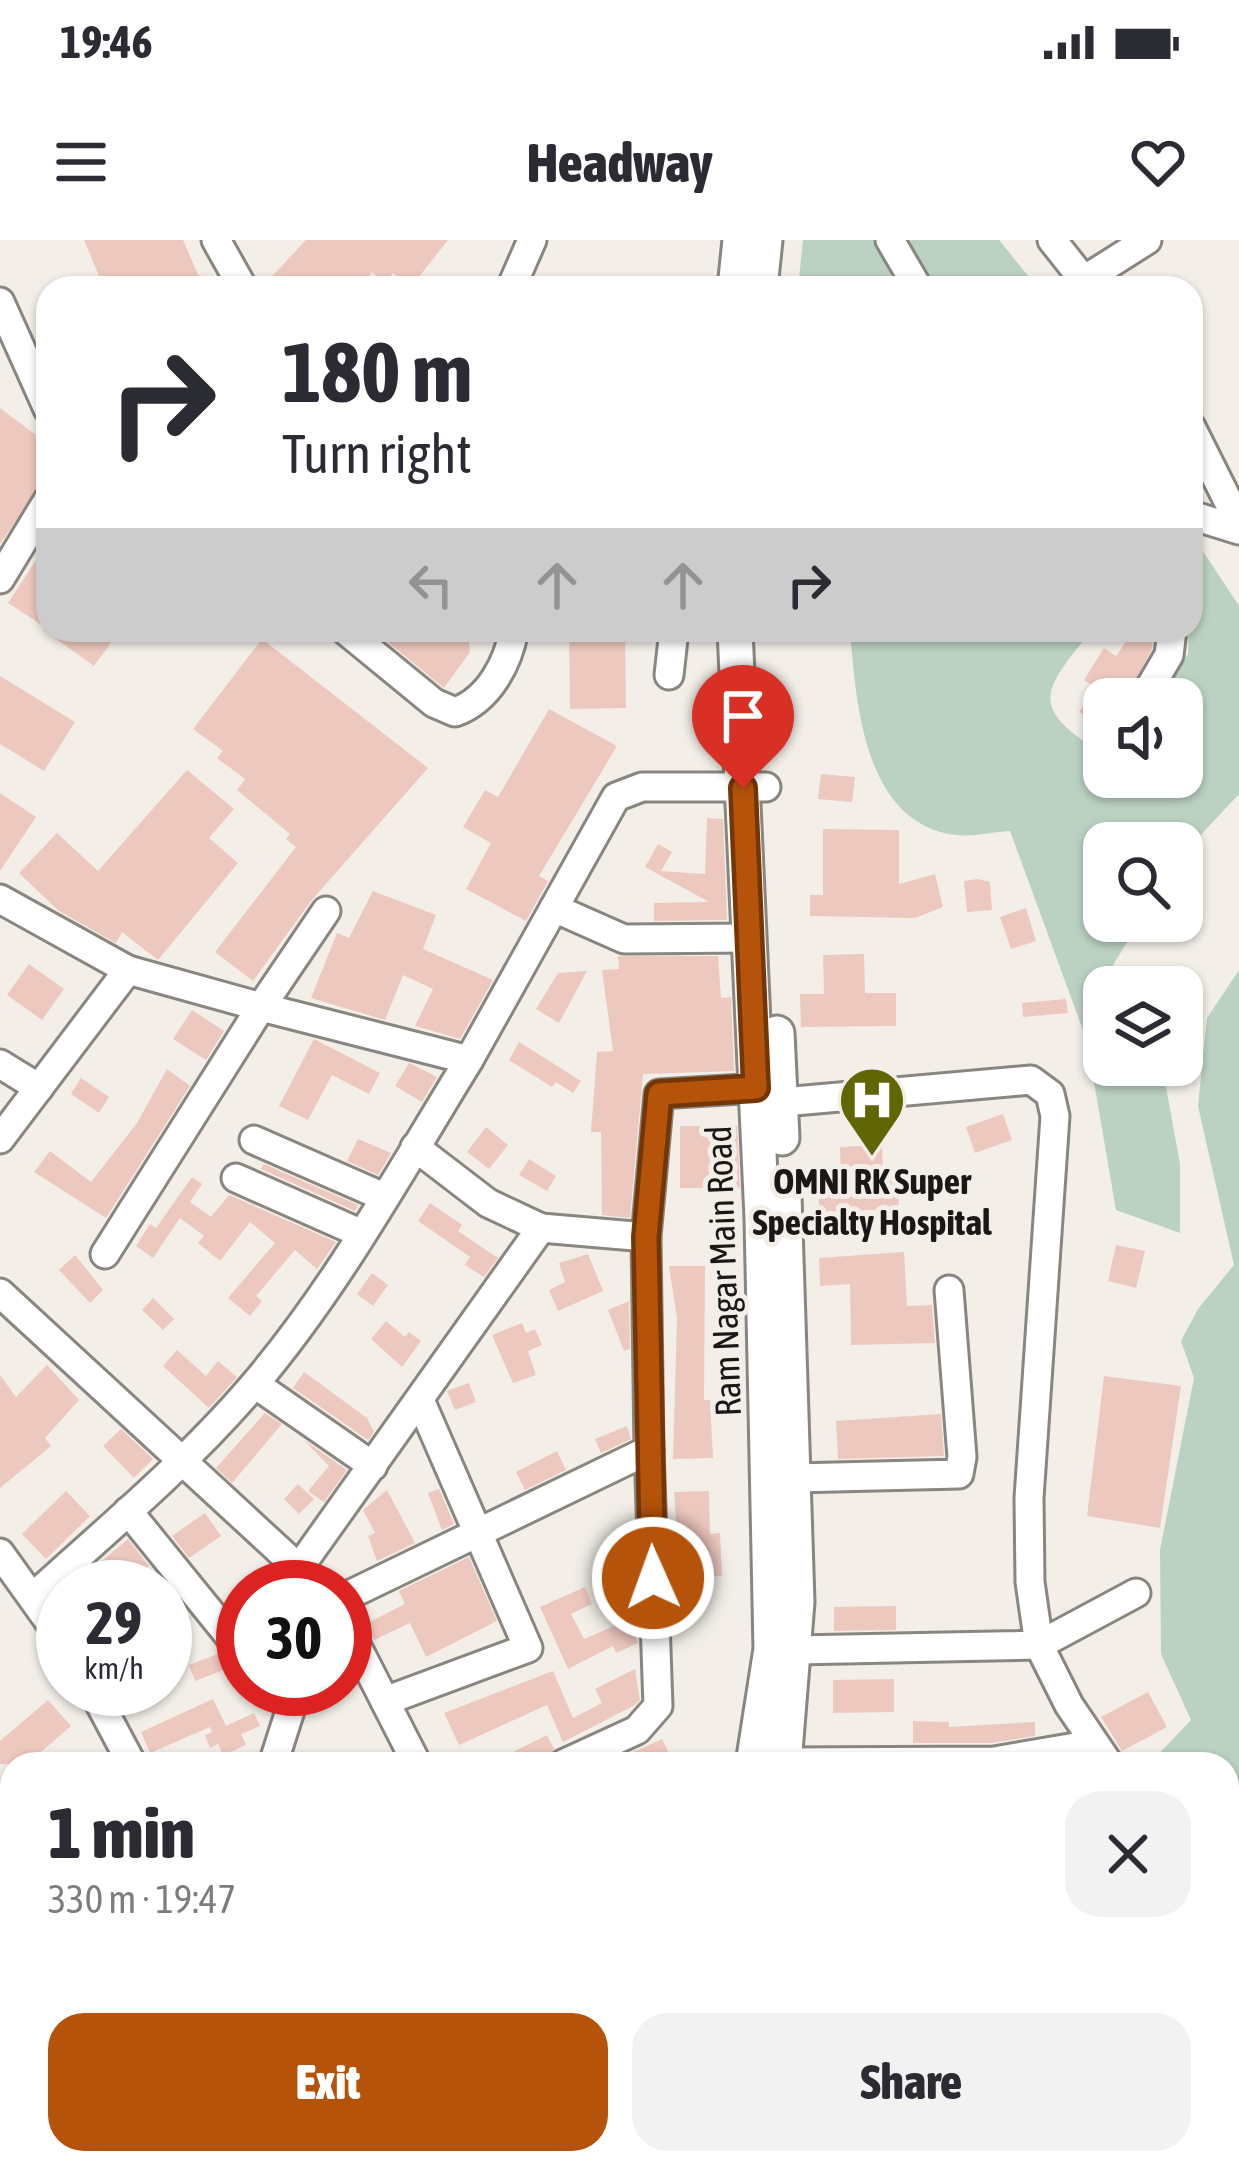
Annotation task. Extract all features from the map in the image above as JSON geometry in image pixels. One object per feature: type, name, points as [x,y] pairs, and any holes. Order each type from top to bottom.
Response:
[{"type":"main road","points":[[737,276],[740,240]]},
{"type":"main road","points":[[761,276],[765,240]]},
{"type":"main road","name":"Ram Nagar Main Road","points":[[737,642],[755,787],[751,938],[768,1095],[774,1752]]},
{"type":"main road","points":[[758,642],[755,787],[768,1095],[794,1478],[796,1650],[776,1752]]},
{"type":"street","points":[[216,240],[236,276]]},
{"type":"street","points":[[516,276],[532,240]]},
{"type":"street","points":[[890,240],[911,276]]},
{"type":"street","points":[[1052,240],[1081,276]]},
{"type":"street","points":[[1098,276],[1147,240]]},
{"type":"street","points":[[0,302],[36,382]]},
{"type":"street","points":[[1203,441],[1227,469],[1239,526],[1203,518]]},
{"type":"street","points":[[0,579],[36,520]]},
{"type":"street","points":[[360,642],[434,703],[455,712],[478,699],[504,665],[511,642]]},
{"type":"street","points":[[669,675],[673,642]]},
{"type":"street","points":[[1155,678],[1171,642]]},
{"type":"street","points":[[34,1596],[185,1459],[255,1384],[415,1148],[469,1060],[597,826],[629,788],[755,787]]},
{"type":"street","points":[[0,898],[128,970],[469,1060]]},
{"type":"street","points":[[554,908],[624,939],[751,938]]},
{"type":"street","points":[[105,1254],[326,911]]},
{"type":"street","points":[[0,1139],[128,970]]},
{"type":"street","points":[[0,1064],[39,1088]]},
{"type":"street","points":[[589,1752],[637,1730],[651,1720],[658,1706],[646,1237],[659,1094],[768,1095],[1030,1080],[1050,1094],[1055,1116],[1029,1498],[1030,1582],[1039,1645],[1100,1752]]},
{"type":"street","points":[[254,1140],[384,1197]]},
{"type":"street","points":[[415,1148],[488,1203],[541,1228],[646,1237]]},
{"type":"street","points":[[236,1178],[360,1233]]},
{"type":"street","points":[[319,1560],[373,1466],[541,1228]]},
{"type":"street","points":[[794,1478],[958,1474],[949,1290]]},
{"type":"street","points":[[0,1293],[290,1560]]},
{"type":"street","points":[[255,1384],[373,1466]]},
{"type":"street","points":[[386,1701],[528,1648],[420,1400]]},
{"type":"street","points":[[372,1584],[649,1450]]},
{"type":"street","points":[[128,1511],[216,1620]]},
{"type":"street","points":[[0,1552],[36,1599]]},
{"type":"street","points":[[796,1650],[1039,1645],[1136,1593]]},
{"type":"street","points":[[372,1674],[411,1752]]},
{"type":"street","points":[[106,1716],[126,1752]]},
{"type":"street","points":[[277,1752],[288,1716]]},
{"type":"green space","points":[[803,240],[883,240],[900,276],[799,276]]},
{"type":"green space","points":[[908,240],[999,240],[1028,276],[926,276]]},
{"type":"green space","points":[[1203,551],[1239,606],[1239,794],[1203,833],[1203,822],[1083,822],[1083,942],[1127,942],[1113,966],[1083,966],[1083,1030],[1010,831],[955,835],[924,826],[901,808],[883,784],[862,723],[851,642],[1083,642],[1061,670],[1050,698],[1063,724],[1083,740],[1083,798],[1203,798],[1203,678],[1173,678],[1188,654],[1188,642],[1203,642]]},
{"type":"green space","points":[[1239,970],[1239,1752],[1160,1752],[1191,1720],[1161,1654],[1160,1550],[1194,1378],[1181,1341],[1198,1309],[1234,1265],[1198,1106],[1207,1018]]},
{"type":"green space","points":[[1095,1086],[1166,1086],[1180,1164],[1180,1233],[1116,1210]]},
{"type":"building","points":[[84,240],[183,240],[199,276],[99,276]]},
{"type":"building","points":[[306,240],[448,240],[420,276],[372,272],[369,276],[272,276]]},
{"type":"building","points":[[0,408],[36,435],[36,492],[0,544]]},
{"type":"building","points":[[36,560],[36,621],[8,603]]},
{"type":"building","points":[[61,642],[111,642],[94,666]]},
{"type":"building","points":[[260,642],[266,642],[428,768],[311,901],[253,981],[215,952],[296,847],[286,839],[290,834],[237,790],[245,779],[217,758],[223,751],[193,729]]},
{"type":"building","points":[[388,642],[469,642],[470,652],[444,688]]},
{"type":"building","points":[[569,642],[625,642],[626,708],[570,709]]},
{"type":"building","points":[[1126,642],[1153,642],[1136,678],[1085,678],[1104,648],[1116,656]]},
{"type":"building","points":[[0,676],[75,722],[44,771],[0,744]]},
{"type":"building","points":[[549,709],[617,746],[539,876],[548,881],[526,921],[466,889],[491,843],[463,827],[485,790],[498,797]]},
{"type":"building","points":[[187,770],[234,809],[209,838],[238,863],[158,960],[122,932],[116,943],[59,911],[19,873],[57,833],[98,871]]},
{"type":"building","points":[[821,774],[855,777],[852,802],[818,799]]},
{"type":"building","points":[[0,793],[36,817],[0,871]]},
{"type":"building","points":[[707,818],[723,819],[727,920],[654,921],[654,903],[709,902],[645,867],[658,844],[672,852],[661,871],[705,874]]},
{"type":"building","points":[[823,829],[899,830],[899,884],[935,874],[943,907],[915,918],[810,916],[810,895],[823,895]]},
{"type":"building","points":[[964,881],[990,882],[992,910],[967,912]]},
{"type":"building","points":[[373,891],[436,915],[423,949],[493,980],[460,1039],[415,1026],[433,989],[403,975],[385,1020],[311,998],[337,933],[349,938]]},
{"type":"building","points":[[1026,908],[1036,941],[1011,949],[1000,917]]},
{"type":"building","points":[[864,954],[865,993],[896,993],[896,1026],[801,1027],[800,994],[824,994],[823,955]]},
{"type":"building","points":[[618,956],[718,956],[721,998],[731,997],[734,1071],[643,1074],[630,1218],[602,1215],[601,1132],[591,1132],[597,1052],[613,1051],[602,970],[619,969]]},
{"type":"building","points":[[29,964],[64,989],[42,1020],[7,995]]},
{"type":"building","points":[[587,971],[559,1023],[536,1009],[558,973]]},
{"type":"building","points":[[1066,999],[1068,1013],[1023,1017],[1022,1003]]},
{"type":"building","points":[[192,1010],[224,1031],[206,1060],[173,1039]]},
{"type":"building","points":[[314,1039],[380,1073],[369,1094],[332,1075],[308,1120],[279,1106]]},
{"type":"building","points":[[519,1042],[581,1081],[573,1093],[556,1082],[552,1087],[509,1060]]},
{"type":"building","points":[[409,1063],[437,1077],[422,1102],[395,1086]]},
{"type":"building","points":[[167,1069],[190,1086],[106,1218],[34,1172],[50,1151],[91,1182],[137,1123]]},
{"type":"building","points":[[81,1078],[109,1097],[99,1113],[71,1094]]},
{"type":"building","points":[[1003,1114],[1012,1140],[975,1153],[966,1127]]},
{"type":"building","points":[[680,1126],[737,1126],[740,1188],[680,1188]]},
{"type":"building","points":[[486,1127],[508,1145],[489,1169],[467,1152]]},
{"type":"building","points":[[358,1139],[391,1153],[378,1175],[347,1161]]},
{"type":"building","points":[[882,1145],[883,1174],[898,1174],[899,1209],[819,1212],[819,1176],[841,1175],[840,1147]]},
{"type":"building","points":[[529,1159],[556,1176],[547,1191],[519,1175]]},
{"type":"building","points":[[264,1164],[358,1205],[355,1211],[261,1169]]},
{"type":"building","points":[[192,1177],[202,1184],[190,1202],[211,1217],[229,1195],[336,1242],[317,1269],[295,1250],[256,1296],[262,1301],[250,1316],[228,1298],[275,1243],[250,1222],[220,1261],[198,1243],[204,1236],[180,1218],[153,1258],[136,1246],[150,1224],[156,1228]]},
{"type":"building","points":[[430,1203],[462,1225],[458,1231],[498,1258],[484,1277],[465,1265],[470,1257],[418,1221]]},
{"type":"building","points":[[1116,1245],[1145,1251],[1136,1288],[1108,1281]]},
{"type":"building","points":[[904,1252],[907,1306],[932,1305],[935,1343],[851,1345],[850,1284],[820,1286],[819,1258]]},
{"type":"building","points":[[588,1254],[603,1291],[558,1311],[549,1290],[565,1282],[559,1263]]},
{"type":"building","points":[[75,1255],[103,1290],[90,1303],[59,1270]]},
{"type":"building","points":[[669,1266],[705,1266],[704,1400],[710,1400],[713,1458],[673,1459],[677,1318]]},
{"type":"building","points":[[372,1273],[388,1285],[373,1306],[357,1294]]},
{"type":"building","points":[[153,1298],[174,1319],[163,1330],[142,1310]]},
{"type":"building","points":[[629,1301],[630,1349],[624,1351],[608,1310]]},
{"type":"building","points":[[386,1321],[405,1337],[409,1332],[421,1341],[402,1367],[371,1339]]},
{"type":"building","points":[[522,1323],[526,1333],[535,1329],[542,1345],[528,1351],[536,1375],[513,1383],[492,1335]]},
{"type":"building","points":[[177,1350],[206,1376],[218,1361],[237,1377],[209,1408],[163,1366]]},
{"type":"building","points":[[47,1365],[79,1400],[45,1438],[51,1446],[0,1488],[0,1375],[16,1397]]},
{"type":"building","points":[[304,1372],[367,1418],[374,1432],[368,1440],[293,1388]]},
{"type":"building","points":[[1104,1376],[1181,1386],[1160,1528],[1087,1516]]},
{"type":"building","points":[[469,1383],[476,1402],[455,1410],[447,1391]]},
{"type":"building","points":[[265,1413],[282,1424],[232,1483],[216,1468]]},
{"type":"building","points":[[941,1414],[944,1456],[838,1459],[836,1421]]},
{"type":"building","points":[[627,1426],[631,1439],[601,1453],[595,1439]]},
{"type":"building","points":[[121,1429],[153,1459],[134,1478],[103,1446]]},
{"type":"building","points":[[304,1440],[347,1470],[324,1502],[308,1491],[329,1466]]},
{"type":"building","points":[[557,1451],[566,1470],[525,1490],[516,1472]]},
{"type":"building","points":[[298,1484],[314,1499],[299,1514],[284,1499]]},
{"type":"building","points":[[439,1489],[454,1524],[442,1530],[428,1493]]},
{"type":"building","points":[[387,1490],[415,1543],[377,1561],[368,1536],[375,1533],[363,1510]]},
{"type":"building","points":[[66,1491],[90,1516],[46,1559],[22,1534]]},
{"type":"building","points":[[709,1491],[710,1534],[720,1533],[722,1576],[680,1578],[674,1492]]},
{"type":"building","points":[[205,1513],[221,1536],[189,1558],[172,1536]]},
{"type":"building","points":[[128,1539],[144,1560],[103,1560]]},
{"type":"building","points":[[469,1557],[497,1621],[426,1657],[410,1623],[374,1640],[372,1636],[372,1621],[405,1604],[399,1591]]},
{"type":"building","points":[[585,1587],[592,1604],[571,1614],[584,1639],[628,1620],[638,1643],[616,1653],[613,1646],[568,1669],[540,1607]]},
{"type":"building","points":[[896,1606],[896,1630],[834,1631],[834,1607]]},
{"type":"building","points":[[216,1655],[216,1673],[195,1681],[192,1664]]},
{"type":"building","points":[[635,1669],[640,1700],[563,1742],[547,1705],[459,1745],[444,1713],[553,1671],[573,1718],[602,1703],[595,1689]]},
{"type":"building","points":[[894,1679],[894,1712],[833,1713],[833,1680]]},
{"type":"building","points":[[1148,1692],[1167,1727],[1122,1751],[1101,1717]]},
{"type":"building","points":[[213,1699],[216,1716],[221,1716],[226,1726],[255,1716],[260,1726],[241,1734],[246,1745],[230,1752],[222,1752],[218,1744],[210,1748],[205,1735],[212,1732],[210,1727],[150,1752],[141,1732],[176,1716],[192,1716],[192,1709]]},
{"type":"building","points":[[36,1710],[36,1716],[62,1716],[71,1726],[41,1752],[0,1752],[0,1741]]},
{"type":"building","points":[[913,1721],[949,1722],[949,1727],[1035,1722],[1035,1736],[992,1743],[913,1743]]},
{"type":"building","points":[[547,1735],[554,1749],[552,1752],[513,1752]]},
{"type":"building","points":[[662,1739],[668,1752],[633,1752]]},
{"type":"place","name":"OMNI RK Super Specialty Hospital","points":[[872,1159]]},
{"type":"route","points":[[653,1578],[646,1237],[659,1094],[756,1088],[743,788]]}]
